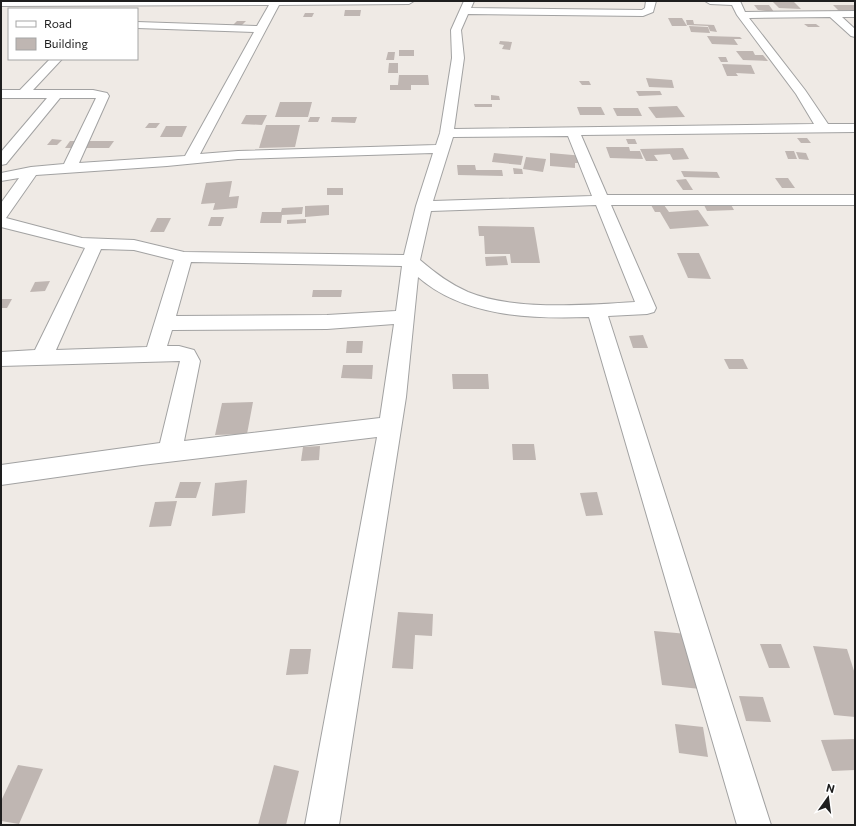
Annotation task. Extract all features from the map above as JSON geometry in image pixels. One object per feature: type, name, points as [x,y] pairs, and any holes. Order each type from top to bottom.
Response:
[{"type":"street","points":[[1,3],[108,4],[409,1]]},
{"type":"street","points":[[322,825],[390,426],[411,261],[424,206],[444,141],[458,58],[456,30],[467,6],[643,13],[650,10],[651,1]]},
{"type":"street","points":[[710,1],[735,2],[742,15],[801,93],[824,129]]},
{"type":"street","points":[[190,160],[275,2]]},
{"type":"street","points":[[805,5],[816,14]]},
{"type":"street","points":[[832,14],[855,34]]},
{"type":"street","points":[[742,15],[855,14]]},
{"type":"street","points":[[138,25],[260,29]]},
{"type":"street","points":[[23,94],[55,60]]},
{"type":"street","points":[[1,94],[100,94],[103,96],[70,168]]},
{"type":"street","points":[[1,161],[57,94]]},
{"type":"street","points":[[1,178],[31,171],[573,132],[855,128]]},
{"type":"street","points":[[1,222],[82,244],[134,245],[184,257],[411,261],[432,280],[448,290],[479,303],[506,309],[538,311],[619,310],[647,308],[573,132]]},
{"type":"street","points":[[1,215],[31,171]]},
{"type":"street","points":[[424,206],[602,200],[855,200]]},
{"type":"street","points":[[42,358],[95,244]]},
{"type":"street","points":[[155,354],[184,257]]},
{"type":"street","points":[[596,310],[754,825]]},
{"type":"street","points":[[165,323],[327,322],[405,317]]},
{"type":"street","points":[[1,359],[179,353],[187,355],[190,361],[170,452]]},
{"type":"street","points":[[1,475],[170,452],[390,426]]},
{"type":"building","points":[[772,1],[793,1],[801,9],[779,8]]},
{"type":"building","points":[[754,5],[769,5],[774,12],[758,10]]},
{"type":"building","points":[[833,5],[854,5],[855,11],[839,11]]},
{"type":"building","points":[[345,10],[361,10],[360,16],[344,16]]},
{"type":"building","points":[[305,13],[314,13],[312,17],[303,17]]},
{"type":"building","points":[[668,18],[682,18],[687,26],[672,26]]},
{"type":"building","points":[[686,20],[693,20],[694,24],[714,25],[717,32],[710,31],[708,26],[687,25]]},
{"type":"building","points":[[237,21],[246,21],[240,27],[232,26]]},
{"type":"building","points":[[804,24],[816,24],[820,27],[808,27]]},
{"type":"building","points":[[689,26],[708,27],[710,33],[691,32]]},
{"type":"building","points":[[707,36],[740,37],[742,39],[734,39],[738,45],[712,44]]},
{"type":"building","points":[[500,41],[512,42],[510,50],[502,49],[504,45],[499,44]]},
{"type":"building","points":[[399,50],[414,50],[414,56],[399,56]]},
{"type":"building","points":[[736,51],[753,51],[755,55],[763,55],[768,61],[743,60]]},
{"type":"building","points":[[388,52],[395,52],[394,60],[386,60]]},
{"type":"building","points":[[718,57],[726,57],[728,62],[721,62]]},
{"type":"building","points":[[389,63],[398,63],[398,73],[388,73]]},
{"type":"building","points":[[722,64],[751,65],[755,74],[736,73],[738,76],[727,76]]},
{"type":"building","points":[[399,75],[428,75],[429,85],[411,85],[411,90],[390,90],[390,85],[398,85]]},
{"type":"building","points":[[646,78],[672,80],[674,88],[649,87]]},
{"type":"building","points":[[579,81],[589,81],[591,85],[582,85]]},
{"type":"building","points":[[636,91],[660,91],[662,95],[639,96]]},
{"type":"building","points":[[491,95],[499,96],[500,100],[491,100]]},
{"type":"building","points":[[280,102],[312,102],[308,117],[275,117]]},
{"type":"building","points":[[474,104],[492,104],[492,107],[475,107]]},
{"type":"building","points":[[677,106],[685,117],[656,118],[648,107]]},
{"type":"building","points":[[577,107],[601,107],[605,115],[580,115]]},
{"type":"building","points":[[613,108],[638,108],[642,116],[617,116]]},
{"type":"building","points":[[246,115],[267,115],[262,125],[241,124]]},
{"type":"building","points":[[310,117],[320,117],[318,122],[308,122]]},
{"type":"building","points":[[332,117],[357,117],[355,123],[331,122]]},
{"type":"building","points":[[149,123],[160,123],[156,128],[145,128]]},
{"type":"building","points":[[266,125],[300,125],[295,147],[259,148]]},
{"type":"building","points":[[166,126],[187,126],[182,137],[160,137]]},
{"type":"building","points":[[797,138],[807,138],[811,143],[801,143]]},
{"type":"building","points":[[52,139],[62,140],[57,145],[47,145]]},
{"type":"building","points":[[626,139],[635,139],[637,144],[628,144]]},
{"type":"building","points":[[70,141],[114,141],[109,148],[65,148]]},
{"type":"building","points":[[606,147],[629,147],[630,151],[640,151],[643,159],[610,158]]},
{"type":"building","points":[[683,148],[689,159],[673,160],[670,154],[654,155],[658,161],[646,161],[640,149]]},
{"type":"building","points":[[785,151],[794,151],[797,159],[788,159]]},
{"type":"building","points":[[796,152],[806,153],[809,160],[799,159]]},
{"type":"building","points":[[494,153],[523,156],[521,165],[492,162]]},
{"type":"building","points":[[550,153],[584,156],[584,163],[575,163],[575,168],[550,166]]},
{"type":"building","points":[[526,157],[546,159],[543,172],[523,169]]},
{"type":"building","points":[[457,165],[475,165],[476,170],[502,170],[503,176],[458,175]]},
{"type":"building","points":[[513,168],[522,169],[523,174],[514,174]]},
{"type":"building","points":[[681,171],[717,172],[720,178],[684,177]]},
{"type":"building","points":[[775,178],[788,178],[795,188],[782,188]]},
{"type":"building","points":[[686,179],[693,190],[683,190],[676,180]]},
{"type":"building","points":[[232,181],[229,197],[239,196],[237,208],[213,210],[215,203],[201,204],[206,183]]},
{"type":"building","points":[[327,188],[343,188],[343,195],[327,195]]},
{"type":"building","points":[[703,203],[730,203],[734,210],[707,211]]},
{"type":"building","points":[[329,205],[329,215],[305,217],[305,206]]},
{"type":"building","points":[[651,205],[664,205],[669,212],[698,210],[709,226],[670,229],[660,212],[655,212]]},
{"type":"building","points":[[303,207],[302,214],[282,215],[281,223],[260,223],[262,212],[281,212],[282,208]]},
{"type":"building","points":[[211,217],[224,217],[221,226],[208,226]]},
{"type":"building","points":[[157,218],[171,218],[164,232],[150,232]]},
{"type":"building","points":[[306,219],[306,223],[287,224],[287,220]]},
{"type":"building","points":[[478,226],[534,227],[540,263],[511,263],[510,254],[485,254],[484,236],[479,236]]},
{"type":"building","points":[[677,253],[699,253],[711,279],[688,278]]},
{"type":"building","points":[[506,256],[508,265],[486,266],[485,257]]},
{"type":"building","points":[[50,281],[45,291],[30,292],[35,282]]},
{"type":"building","points":[[313,290],[342,290],[341,297],[312,297]]},
{"type":"building","points":[[1,299],[12,299],[7,308],[1,308]]},
{"type":"building","points":[[643,335],[648,348],[633,348],[629,336]]},
{"type":"building","points":[[347,341],[363,341],[362,353],[346,353]]},
{"type":"building","points":[[724,359],[743,359],[748,369],[729,369]]},
{"type":"building","points":[[343,365],[373,365],[372,379],[341,378]]},
{"type":"building","points":[[452,374],[488,374],[489,389],[453,389]]},
{"type":"building","points":[[253,402],[247,434],[215,435],[222,403]]},
{"type":"building","points":[[512,444],[534,444],[536,460],[513,460]]},
{"type":"building","points":[[320,446],[319,460],[301,461],[303,447]]},
{"type":"building","points":[[247,480],[245,513],[212,516],[215,483]]},
{"type":"building","points":[[180,482],[201,482],[196,498],[175,498]]},
{"type":"building","points":[[597,492],[603,515],[586,516],[580,493]]},
{"type":"building","points":[[177,501],[171,526],[149,527],[155,502]]},
{"type":"building","points":[[398,612],[433,614],[432,636],[415,635],[413,669],[392,668]]},
{"type":"building","points":[[654,631],[699,635],[710,690],[662,685]]},
{"type":"building","points":[[760,644],[781,644],[790,668],[769,668]]},
{"type":"building","points":[[813,646],[847,649],[855,674],[855,717],[834,715]]},
{"type":"building","points":[[290,649],[311,649],[308,674],[286,675]]},
{"type":"building","points":[[739,696],[763,697],[771,722],[746,721]]},
{"type":"building","points":[[675,724],[703,727],[708,757],[679,753]]},
{"type":"building","points":[[855,739],[855,770],[832,771],[821,740]]},
{"type":"building","points":[[18,765],[43,769],[19,824],[1,821],[1,801]]},
{"type":"building","points":[[274,765],[299,771],[286,825],[258,825]]}]
